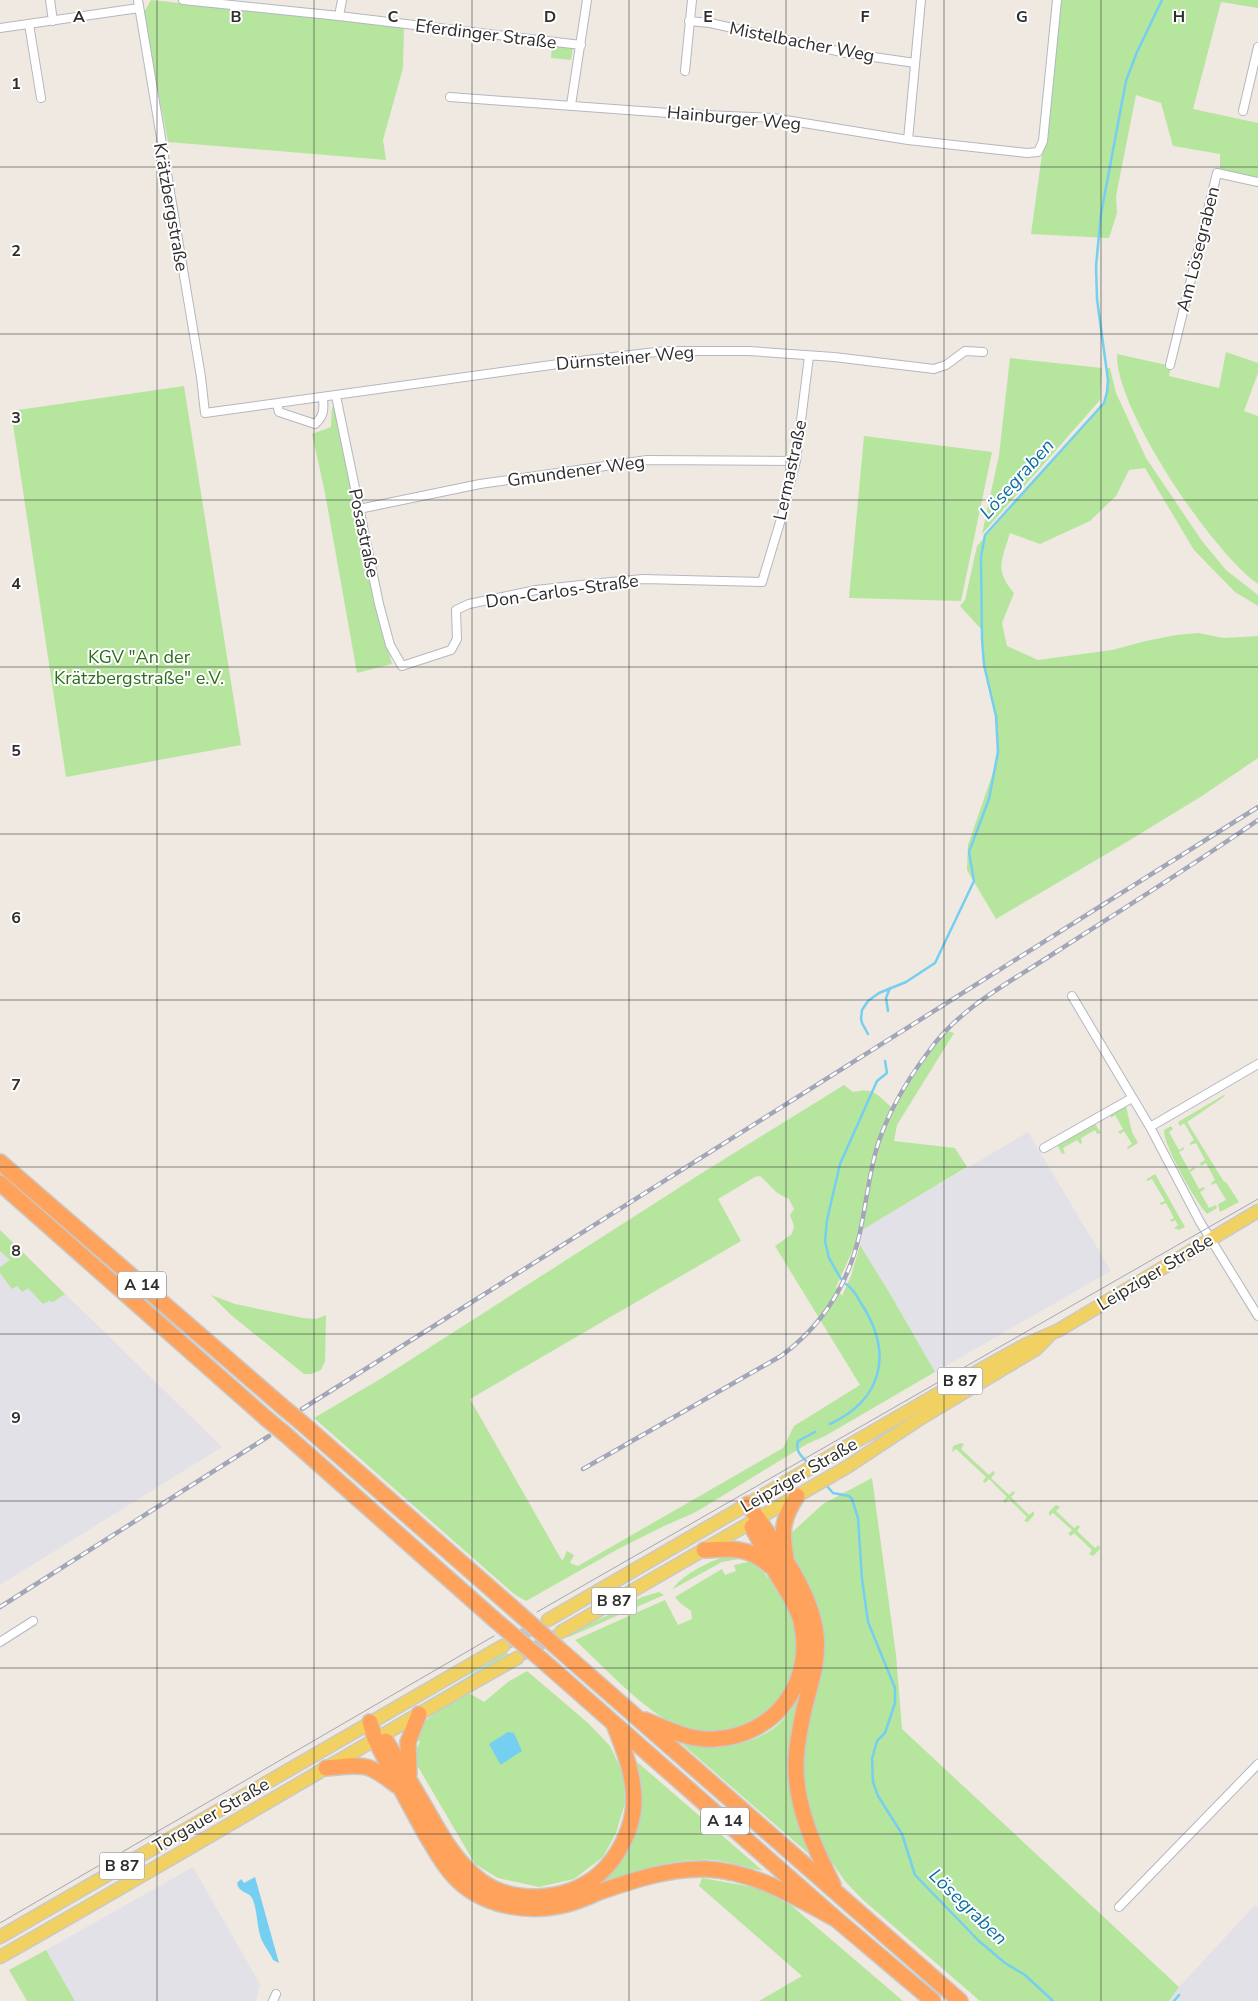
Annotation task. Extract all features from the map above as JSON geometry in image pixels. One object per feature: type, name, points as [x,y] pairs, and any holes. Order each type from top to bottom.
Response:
[{"type":"highway","name":"A 14","points":[[0,1162],[514,1609],[960,2001]]},
{"type":"highway","name":"A 14","points":[[0,1183],[836,1919],[932,2001]]},
{"type":"highway","points":[[634,1716],[684,1735],[714,1739],[746,1733],[759,1727],[770,1720],[784,1706],[797,1682],[804,1655],[800,1620],[780,1566],[782,1527],[785,1516],[797,1496]]},
{"type":"highway","points":[[745,1506],[780,1566],[808,1604],[816,1634],[817,1654],[814,1678],[806,1702],[796,1755],[799,1802],[812,1842],[837,1893]]},
{"type":"highway","points":[[704,1550],[733,1549],[747,1551],[780,1566]]},
{"type":"highway","points":[[405,1785],[407,1746],[419,1714]]},
{"type":"highway","points":[[370,1722],[405,1785],[441,1860],[462,1884],[485,1899],[514,1907],[537,1909],[564,1905],[629,1882],[666,1872],[706,1869],[732,1872],[758,1880],[836,1919]]},
{"type":"highway","points":[[326,1768],[358,1765],[372,1768],[405,1785],[454,1856],[465,1868],[483,1882],[498,1890],[534,1897],[573,1890],[592,1879],[607,1866],[620,1848],[630,1825],[634,1797],[632,1775],[614,1723]]},
{"type":"main road","name":"Leipziger Straße","points":[[797,1496],[862,1458],[921,1418],[1036,1349],[1052,1334],[1258,1211]]},
{"type":"main road","name":"Leipziger Straße","points":[[548,1620],[1017,1349],[1038,1338],[1052,1334]]},
{"type":"main road","name":"B 87","points":[[561,1632],[797,1496]]},
{"type":"main road","name":"Torgauer Straße","points":[[0,1937],[503,1646]]},
{"type":"main road","name":"B 87","points":[[379,1737],[517,1658]]},
{"type":"main road","name":"Torgauer Straße","points":[[0,1957],[122,1889],[379,1737]]},
{"type":"street","points":[[50,0],[53,20]]},
{"type":"street","name":"Eferdinger Straße","points":[[183,0],[339,16],[581,46]]},
{"type":"street","points":[[339,16],[342,0]]},
{"type":"street","points":[[571,105],[587,0]]},
{"type":"street","points":[[685,71],[692,0]]},
{"type":"street","points":[[921,0],[908,140],[1027,153],[1038,152],[1043,141],[1057,0]]},
{"type":"street","points":[[0,28],[138,4]]},
{"type":"street","name":"Krätzbergstraße","points":[[138,4],[205,413]]},
{"type":"street","name":"Mistelbacher Weg","points":[[689,21],[710,23],[846,53],[915,63]]},
{"type":"street","points":[[29,24],[41,98]]},
{"type":"street","points":[[1243,111],[1258,46]]},
{"type":"street","name":"Hainburger Weg","points":[[450,97],[682,114],[773,118],[908,140]]},
{"type":"street","name":"Am Lösegraben","points":[[1170,365],[1179,344],[1217,173],[1258,182]]},
{"type":"street","name":"Dürnsteiner Weg","points":[[205,413],[665,351],[748,351],[934,369],[946,365],[965,351],[983,352]]},
{"type":"street","name":"Lermastraße","points":[[762,582],[796,461],[809,356]]},
{"type":"street","name":"Posastraße","points":[[336,396],[386,630],[390,645],[402,666]]},
{"type":"street","points":[[278,404],[279,412],[315,424],[322,417],[324,409],[323,398]]},
{"type":"street","name":"Gmundener Weg","points":[[359,509],[471,485],[647,460],[796,461]]},
{"type":"street","name":"Don-Carlos-Straße","points":[[402,666],[451,650],[458,639],[456,610],[469,604],[536,590],[643,579],[762,582]]},
{"type":"street","points":[[1072,996],[1150,1127],[1187,1198],[1258,1316]]},
{"type":"street","points":[[1150,1127],[1258,1064]]},
{"type":"street","points":[[1044,1148],[1132,1098]]},
{"type":"street","points":[[0,1642],[33,1621]]},
{"type":"street","points":[[1119,1907],[1258,1764]]},
{"type":"shaded area","points":[[1028,1132],[1111,1271],[935,1372],[860,1245],[862,1230]]},
{"type":"shaded area","points":[[0,1230],[222,1447],[0,1585]]},
{"type":"shaded area","points":[[193,1867],[260,1984],[256,2001],[75,2001],[46,1950]]},
{"type":"shaded area","points":[[1255,1905],[1258,1907],[1258,2001],[1169,2001],[1179,1987]]},
{"type":"green space","points":[[151,0],[404,27],[403,68],[383,140],[386,160],[168,142],[143,14]]},
{"type":"green space","points":[[1060,0],[1258,0],[1258,8],[1221,2],[1193,109],[1258,123],[1258,183],[1220,176],[1220,154],[1173,146],[1161,103],[1136,95],[1116,196],[1117,213],[1109,238],[1031,234]]},
{"type":"green space","points":[[552,45],[573,48],[571,60],[551,58]]},
{"type":"green space","points":[[1226,352],[1258,363],[1258,373],[1244,411],[1258,416],[1258,584],[1217,543],[1170,478],[1149,443],[1132,409],[1121,378],[1117,354],[1171,366],[1169,376],[1219,388]]},
{"type":"green space","points":[[1010,358],[1102,368],[1100,400],[982,534],[999,455]]},
{"type":"green space","points":[[1107,368],[1110,368],[1116,393],[1146,458],[1202,541],[1226,570],[1258,595],[1258,606],[1235,592],[1194,550],[1145,468],[1129,470],[1116,496],[1090,521],[1040,544],[1010,533],[1002,558],[1004,578],[1014,593],[1002,623],[1007,646],[1038,660],[1112,650],[1176,635],[1198,633],[1224,638],[1258,636],[1258,758],[1202,796],[996,919],[967,870],[968,845],[996,764],[998,737],[996,713],[984,661],[981,629],[960,606],[965,600],[977,546],[1104,403],[1109,380]]},
{"type":"green space","name":"KGV \"An der Krätzbergstraße\" e.V.","points":[[184,386],[241,745],[66,777],[11,411]]},
{"type":"green space","points":[[336,406],[363,556],[392,664],[357,673],[325,493],[312,434],[331,427],[332,407]]},
{"type":"green space","points":[[864,436],[992,452],[961,601],[849,598]]},
{"type":"green space","points":[[948,1031],[954,1033],[897,1125],[894,1141],[955,1148],[967,1167],[862,1230],[879,1147],[891,1116],[908,1086]]},
{"type":"green space","points":[[844,1085],[853,1092],[870,1091],[882,1098],[891,1107],[875,1147],[855,1245],[836,1287],[842,1296],[851,1276],[860,1245],[935,1372],[825,1436],[807,1444],[696,1512],[618,1549],[526,1601],[514,1594],[314,1418],[382,1378],[702,1173]],"holes":[[[760,1176],[776,1192],[789,1199],[794,1209],[790,1215],[794,1226],[792,1234],[775,1246],[860,1385],[794,1426],[783,1448],[578,1566],[570,1563],[574,1555],[567,1551],[563,1560],[561,1559],[470,1399],[741,1241],[718,1199],[755,1177]]]},
{"type":"green space","points":[[1224,1095],[1187,1122],[1224,1182],[1226,1182],[1239,1202],[1220,1212],[1218,1204],[1226,1200],[1216,1183],[1212,1185],[1211,1183],[1215,1180],[1206,1163],[1201,1166],[1200,1163],[1205,1160],[1196,1143],[1190,1145],[1194,1140],[1184,1123],[1180,1126],[1178,1122]]},
{"type":"green space","points":[[1126,1106],[1132,1132],[1138,1143],[1128,1149],[1127,1147],[1132,1144],[1124,1131],[1120,1134],[1118,1132],[1123,1129],[1115,1115],[1111,1118],[1111,1112]]},
{"type":"green space","points":[[1094,1122],[1101,1133],[1097,1134],[1095,1130],[1081,1138],[1082,1143],[1080,1144],[1077,1140],[1063,1148],[1065,1153],[1062,1154],[1057,1144]]},
{"type":"green space","points":[[1171,1126],[1173,1129],[1169,1132],[1179,1150],[1184,1147],[1179,1152],[1189,1170],[1194,1167],[1195,1169],[1190,1172],[1199,1189],[1204,1187],[1205,1189],[1200,1192],[1209,1208],[1216,1205],[1217,1208],[1207,1214],[1188,1186],[1169,1148],[1164,1130]]},
{"type":"green space","points":[[1155,1174],[1185,1227],[1179,1230],[1174,1228],[1178,1225],[1175,1220],[1171,1222],[1170,1220],[1174,1218],[1166,1203],[1161,1205],[1160,1203],[1165,1201],[1152,1179],[1147,1181],[1147,1179]]},
{"type":"green space","points":[[0,1230],[65,1294],[53,1302],[49,1301],[43,1304],[28,1288],[22,1292],[17,1286],[12,1289],[0,1273],[0,1267],[10,1260],[0,1251]]},
{"type":"green space","points":[[211,1295],[235,1304],[303,1318],[316,1319],[326,1315],[325,1361],[321,1370],[311,1374],[304,1374],[231,1315]]},
{"type":"green space","points":[[961,1443],[964,1444],[961,1449],[989,1475],[993,1471],[995,1473],[991,1478],[1009,1495],[1013,1491],[1015,1493],[1011,1497],[1029,1515],[1034,1511],[1034,1515],[1028,1522],[1024,1521],[1027,1517],[1009,1499],[1005,1503],[1003,1501],[1007,1497],[989,1479],[985,1483],[983,1481],[986,1477],[956,1449],[952,1452],[953,1446]]},
{"type":"green space","points":[[872,1478],[896,1655],[902,1729],[1179,1987],[1169,2001],[980,2001],[862,1899],[844,1880],[820,1844],[801,1781],[816,1611],[812,1593],[791,1554],[787,1537],[823,1504]]},
{"type":"green space","points":[[1056,1505],[1060,1507],[1056,1511],[1074,1528],[1078,1525],[1080,1527],[1077,1531],[1095,1548],[1099,1545],[1100,1549],[1093,1556],[1089,1554],[1092,1550],[1074,1533],[1071,1536],[1068,1534],[1072,1530],[1053,1513],[1049,1516],[1049,1512]]},
{"type":"green space","points":[[741,1556],[739,1559],[722,1562],[673,1589],[694,1570],[716,1560]]},
{"type":"green space","points":[[748,1562],[755,1565],[766,1575],[786,1606],[794,1629],[796,1651],[792,1673],[783,1692],[769,1709],[749,1722],[725,1729],[708,1731],[697,1731],[680,1727],[639,1700],[575,1640],[665,1600],[678,1625],[692,1619],[691,1611],[675,1597],[722,1569],[725,1575],[736,1571],[734,1565]]},
{"type":"green space","points":[[659,1592],[664,1595],[569,1637],[566,1634],[611,1614],[642,1597]]},
{"type":"green space","points":[[506,1651],[509,1656],[391,1724],[392,1721],[464,1679]]},
{"type":"green space","points":[[527,1671],[588,1723],[610,1746],[623,1773],[625,1803],[616,1833],[603,1857],[574,1879],[539,1887],[498,1878],[475,1864],[417,1765],[416,1751],[420,1741],[413,1739],[424,1722],[437,1711],[469,1693],[484,1702],[508,1682]]},
{"type":"green space","points":[[800,1697],[790,1789],[797,1820],[815,1859],[682,1744],[718,1748],[757,1738],[781,1722]]},
{"type":"green space","points":[[636,1761],[763,1871],[711,1860],[682,1861],[639,1870],[598,1885],[597,1882],[620,1863],[636,1831],[642,1802],[641,1779]]},
{"type":"green space","points":[[702,1878],[758,1888],[792,1906],[903,2001],[759,2001],[802,1976],[699,1886]]},
{"type":"green space","points":[[46,1950],[75,2001],[27,2001],[9,1970]]},
{"type":"water","points":[[508,1732],[514,1733],[522,1751],[500,1764],[489,1744]]},
{"type":"water","points":[[255,1877],[279,1963],[273,1960],[261,1938],[252,1897],[238,1887],[237,1883],[241,1879],[244,1883]]},
{"type":"waterway","name":"Lösegraben","points":[[868,1034],[861,1019],[862,1010],[868,1001],[879,993],[906,982],[935,963],[974,881],[969,852],[989,799],[998,752],[996,716],[984,665],[982,639],[981,557],[985,535],[1104,403],[1108,380],[1097,299],[1096,266],[1101,214],[1126,81],[1137,52],[1162,0]]},
{"type":"waterway","points":[[888,1011],[886,998],[890,988]]},
{"type":"waterway","name":"Lösegraben","points":[[841,1279],[829,1258],[825,1241],[827,1220],[840,1164],[877,1081],[887,1073],[885,1061]]},
{"type":"waterway","name":"Lösegraben","points":[[830,1424],[847,1414],[861,1402],[871,1389],[877,1375],[879,1359],[878,1343],[873,1326],[856,1295],[846,1284]]},
{"type":"waterway","name":"Lösegraben","points":[[808,1463],[801,1456],[797,1445],[798,1441],[815,1432]]},
{"type":"waterway","name":"Lösegraben","points":[[827,1486],[833,1493],[849,1496],[852,1499],[858,1518],[862,1579],[868,1622],[895,1688],[895,1703],[885,1733],[877,1741],[872,1759],[873,1782],[878,1796],[902,1834],[915,1875],[979,1941],[1005,1963],[1025,1975],[1053,2001]]},
{"type":"waterway","points":[[1174,2001],[1179,1995]]},
{"type":"tunnel","points":[[503,1646],[541,1624]]},
{"type":"tunnel","points":[[517,1658],[556,1635]]},
{"type":"tram line","points":[[537,1612],[1258,1199]]},
{"type":"tram line","points":[[0,1923],[494,1636]]},
{"type":"railway","points":[[302,1409],[1258,807]]},
{"type":"railway","points":[[583,1469],[781,1356],[810,1331],[822,1317],[841,1285],[855,1251],[874,1158],[887,1121],[899,1097],[921,1062],[942,1035],[956,1021],[1005,984],[1258,820]]},
{"type":"railway","points":[[0,1607],[269,1436]]}]
